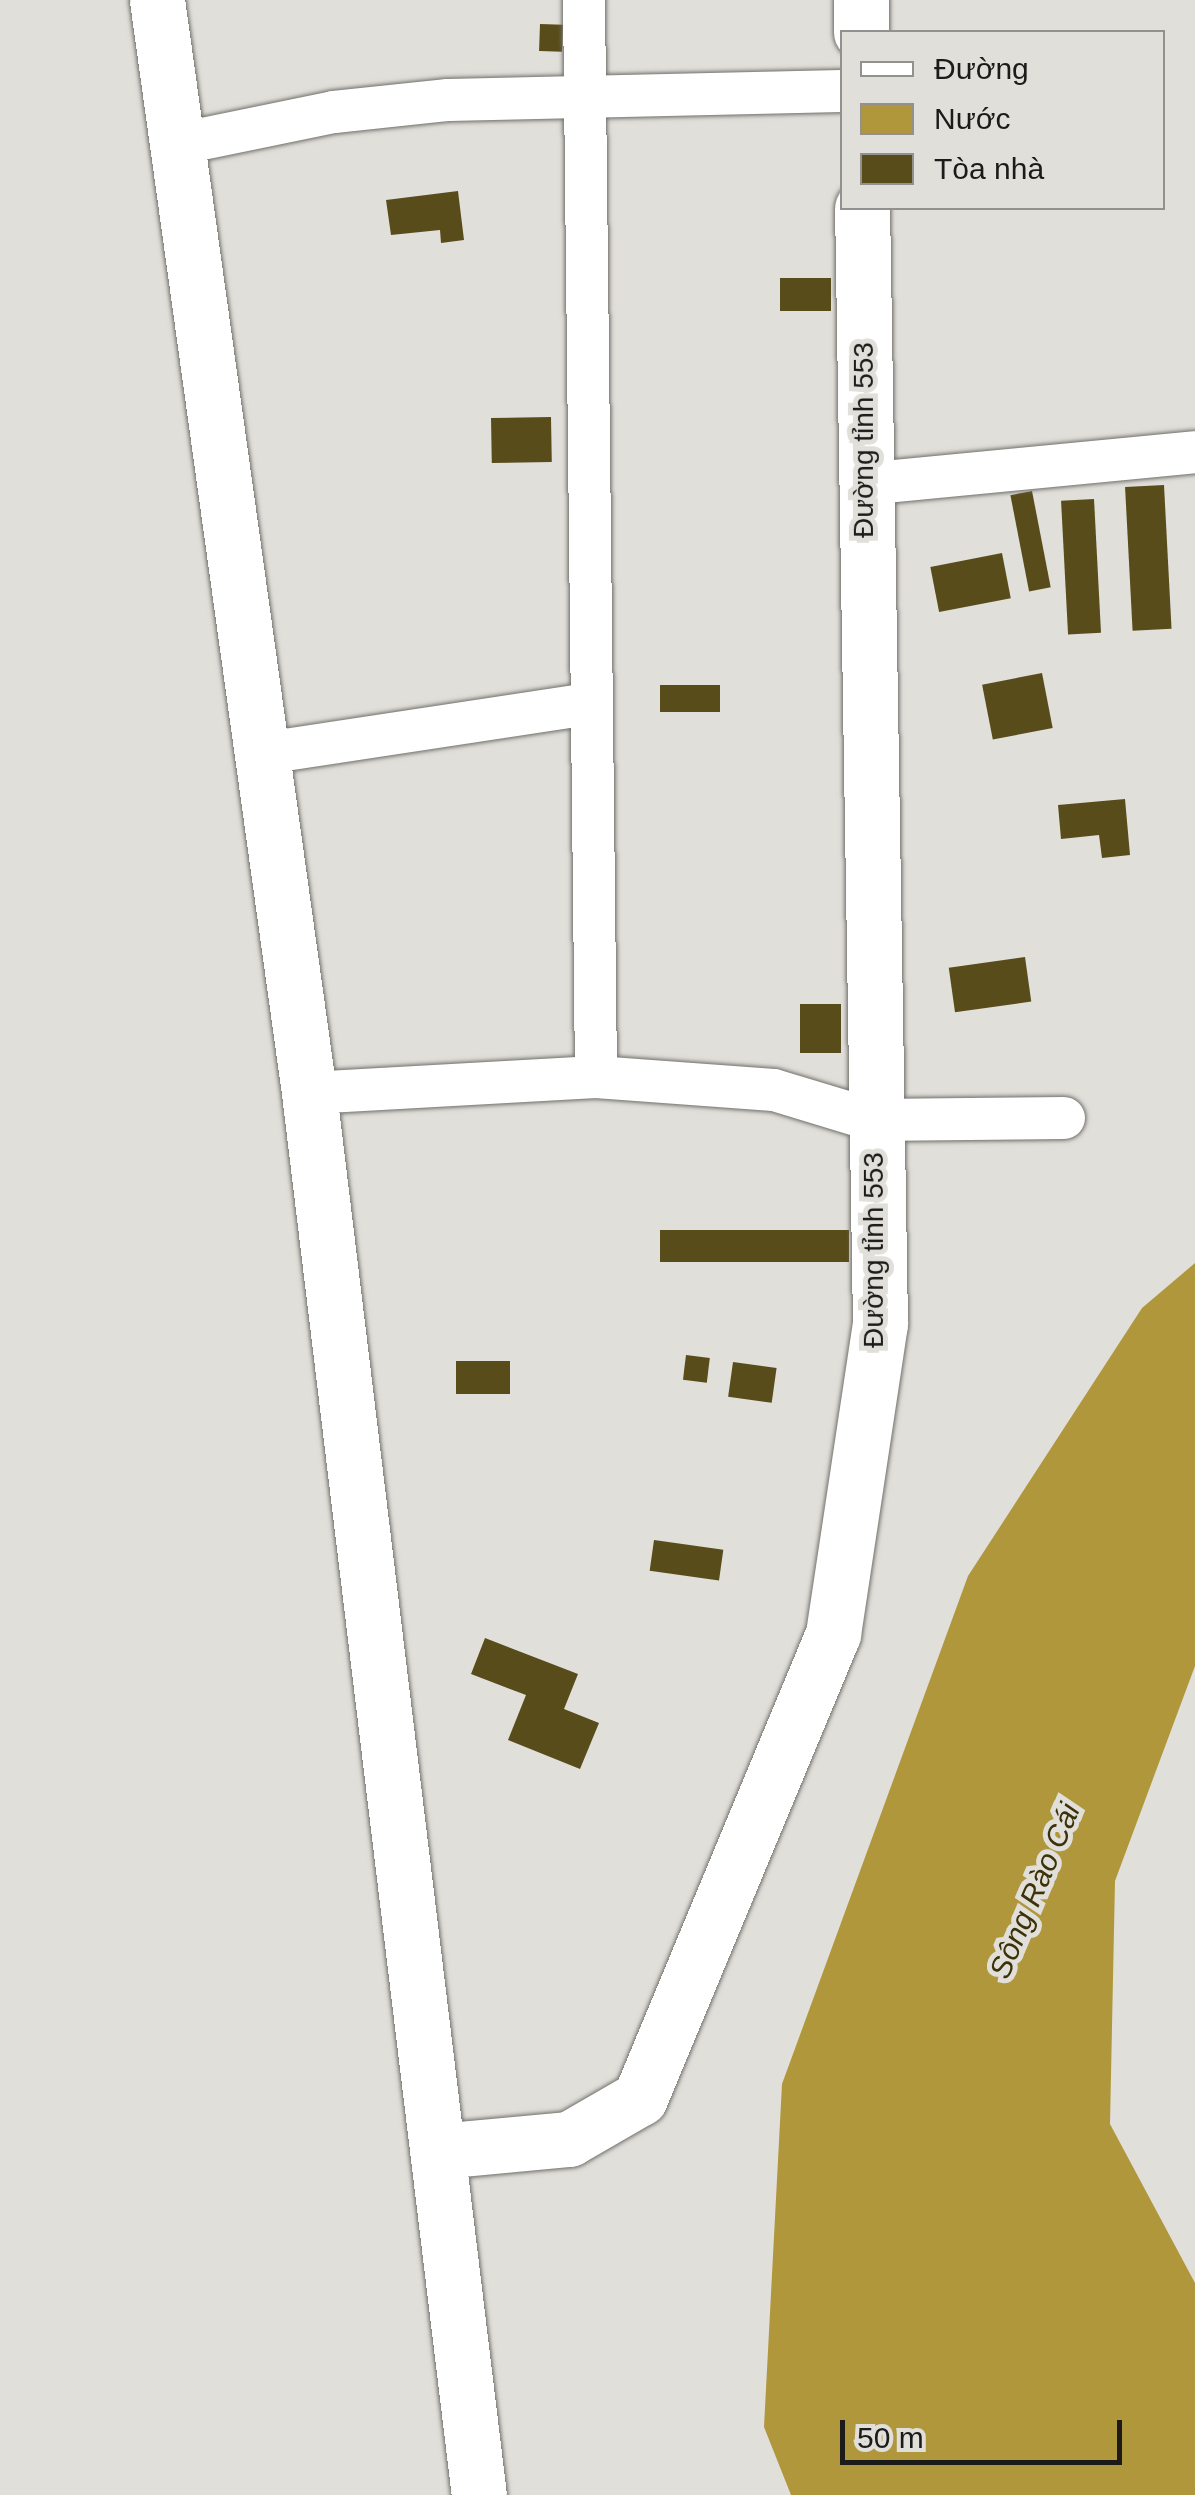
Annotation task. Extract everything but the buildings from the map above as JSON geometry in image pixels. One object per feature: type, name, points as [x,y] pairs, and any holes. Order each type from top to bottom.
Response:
[{"type":"main road","points":[[157,0],[258,754],[309,1093],[477,2479]]},
{"type":"main road","points":[[861,0],[861,30]]},
{"type":"main road","name":"Đường tỉnh 553","points":[[439,2151],[569,2139],[640,2098],[833,1634],[880,1324],[873,1120],[862,210]]},
{"type":"street","points":[[584,0],[596,1077]]},
{"type":"street","points":[[178,144],[334,112],[448,100],[840,90]]},
{"type":"street","points":[[864,484],[1195,452]]},
{"type":"street","points":[[258,754],[589,704]]},
{"type":"street","points":[[309,1093],[596,1077],[774,1090],[873,1120],[1064,1118]]},
{"type":"water","name":"Sông Rào Cái","points":[[1195,1263],[1195,1666],[1115,1881],[1110,2124],[1195,2283],[1195,2495],[791,2495],[764,2427],[782,2084],[968,1576],[1142,1308]]}]
